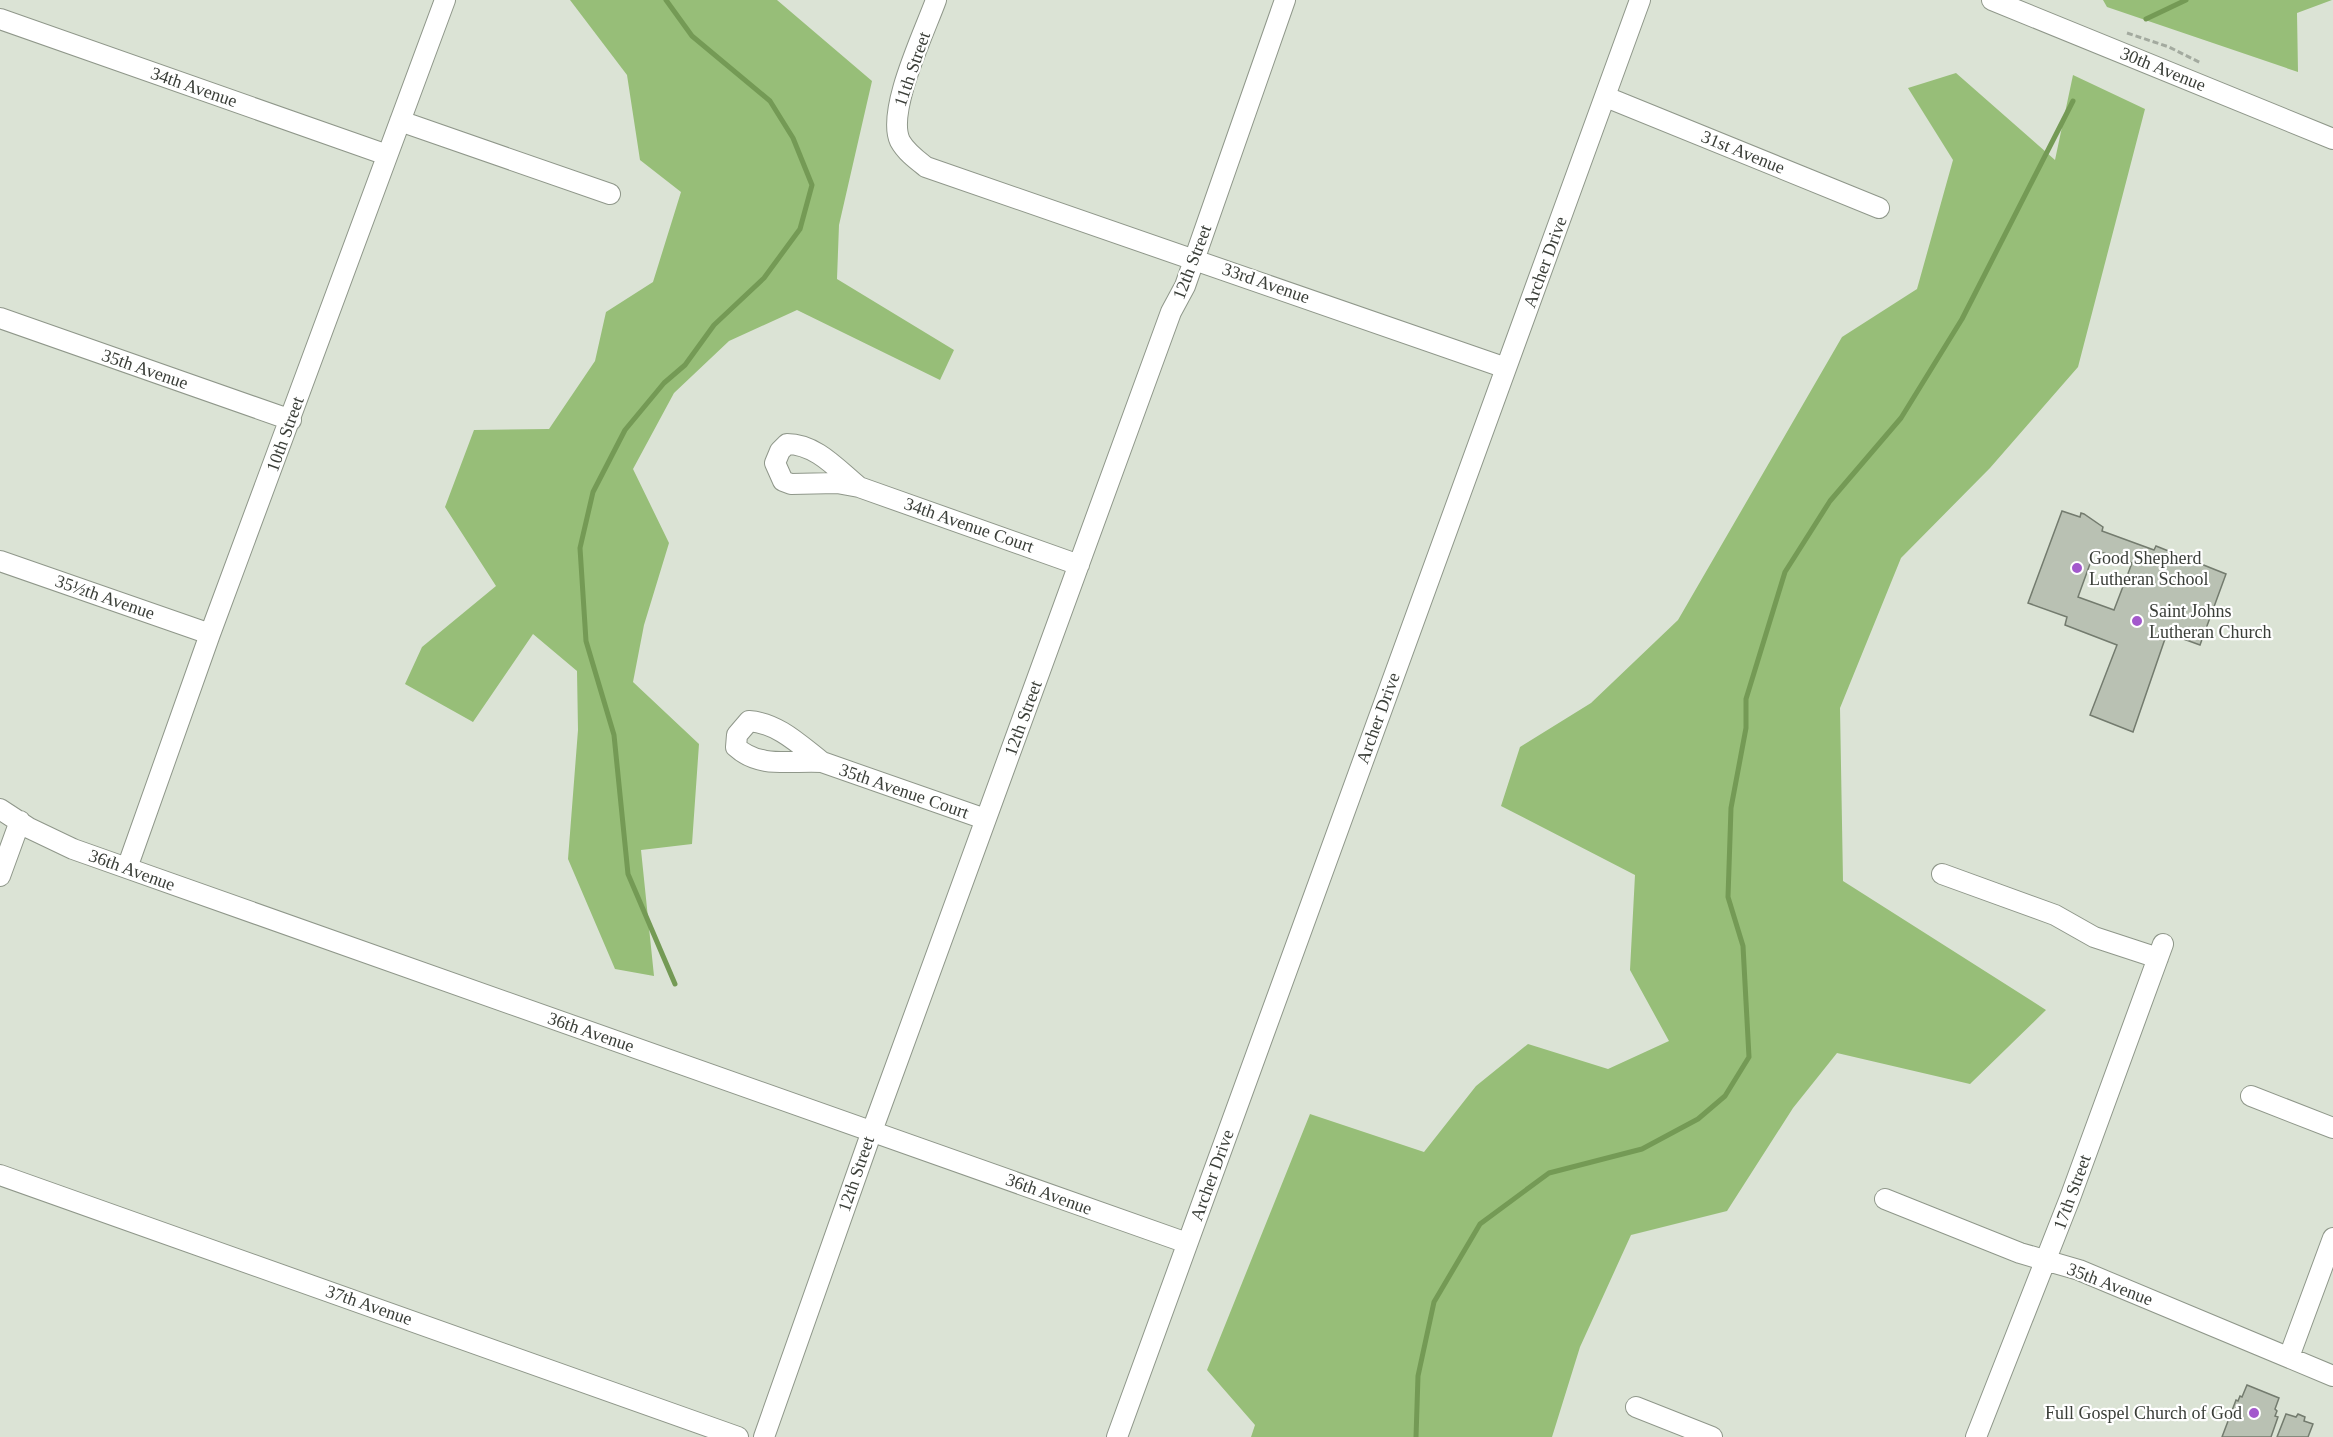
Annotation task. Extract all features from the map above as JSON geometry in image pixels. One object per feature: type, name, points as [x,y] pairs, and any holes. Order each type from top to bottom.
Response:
[{"type":"street","name":"10th Street","points":[[127,868],[210,634],[291,420],[444,0]]},
{"type":"street","name":"11th Street","points":[[899,139],[896,125],[901,93],[936,0]]},
{"type":"street","name":"12th Street","points":[[764,1437],[985,819],[1172,312],[1185,286],[1285,0]]},
{"type":"street","name":"Archer Drive","points":[[1118,1437],[1640,0]]},
{"type":"street","name":"30th Avenue","points":[[1992,0],[2039,9],[2333,140]]},
{"type":"street","name":"34th Avenue","points":[[0,19],[387,155]]},
{"type":"street","name":"31st Avenue","points":[[1606,97],[1879,208]]},
{"type":"street","points":[[400,121],[610,194]]},
{"type":"street","name":"33rd Avenue","points":[[899,139],[909,152],[926,167],[1195,258],[1506,368]]},
{"type":"street","name":"35th Avenue","points":[[0,318],[291,420]]},
{"type":"street","name":"34th Avenue Court","points":[[859,486],[1079,565]]},
{"type":"street","name":"35½th Avenue","points":[[0,561],[210,634]]},
{"type":"street","name":"35th Avenue Court","points":[[822,762],[985,819]]},
{"type":"street","name":"36th Avenue","points":[[0,809],[29,828],[74,849],[1187,1243]]},
{"type":"street","points":[[0,876],[20,821]]},
{"type":"street","name":"17th Street","points":[[1942,874],[2055,915],[2094,936],[2160,951],[2070,1198],[1976,1437]]},
{"type":"street","points":[[2251,1096],[2333,1128]]},
{"type":"street","name":"37th Avenue","points":[[0,1175],[738,1437]]},
{"type":"street","name":"35th Avenue","points":[[1885,1199],[2020,1253],[2079,1270],[2333,1376]]},
{"type":"street","points":[[2289,1357],[2333,1238]]},
{"type":"street","points":[[1636,1407],[1712,1437]]},
{"type":"green space","points":[[570,0],[777,0],[872,81],[839,225],[837,279],[954,350],[940,380],[797,310],[729,341],[674,393],[633,469],[669,543],[644,625],[633,682],[699,744],[692,844],[641,850],[654,976],[615,969],[568,859],[578,730],[577,671],[533,634],[473,722],[405,684],[422,647],[496,586],[445,507],[474,430],[549,429],[595,361],[606,312],[653,282],[681,192],[640,160],[627,75]]},
{"type":"green space","points":[[2103,0],[2332,0],[2297,13],[2298,72],[2107,7]]},
{"type":"green space","points":[[1956,73],[2055,160],[2073,75],[2145,109],[2078,367],[1990,468],[1901,558],[1840,708],[1843,881],[2046,1010],[1970,1084],[1837,1053],[1793,1108],[1727,1211],[1631,1235],[1580,1347],[1552,1437],[1251,1437],[1255,1425],[1207,1370],[1310,1114],[1424,1152],[1476,1086],[1528,1044],[1608,1069],[1669,1041],[1630,970],[1635,875],[1501,806],[1520,747],[1591,703],[1678,620],[1842,337],[1917,289],[1953,160],[1908,88]]},
{"type":"building","name":"Saint Johns Lutheran Church","points":[[2062,511],[2080,517],[2081,513],[2084,514],[2103,527],[2102,531],[2154,550],[2156,546],[2226,574],[2200,645],[2167,633],[2133,732],[2090,715],[2117,645],[2065,625],[2067,617],[2028,603]],"holes":[[[2095,550],[2132,563],[2114,610],[2078,597]]]},
{"type":"building","name":"Full Gospel Church of God","points":[[2247,1385],[2279,1398],[2275,1409],[2277,1411],[2275,1416],[2278,1417],[2271,1437],[2222,1437],[2236,1400],[2242,1397]]},
{"type":"building","name":"Full Gospel Church of God","points":[[2286,1414],[2296,1417],[2298,1414],[2305,1417],[2304,1421],[2313,1424],[2308,1437],[2277,1437]]},
{"type":"waterway","points":[[666,0],[692,36],[770,101],[793,138],[812,185],[800,229],[764,278],[714,325],[685,365],[664,383],[625,430],[593,492],[580,548],[586,641],[614,735],[628,874],[675,984]]},
{"type":"waterway","points":[[2146,19],[2186,0]]},
{"type":"waterway","points":[[1416,1437],[1418,1376],[1434,1302],[1480,1224],[1549,1173],[1642,1149],[1698,1119],[1725,1096],[1749,1057],[1743,946],[1728,897],[1731,808],[1746,728],[1746,699],[1785,572],[1830,501],[1901,418],[1962,319],[2073,101]]},
{"type":"place","name":"Good Shepherd Lutheran School","points":[[2077,568]]},
{"type":"place","name":"Saint Johns Lutheran Church","points":[[2137,621]]},
{"type":"place","name":"Full Gospel Church of God","points":[[2254,1413]]}]
